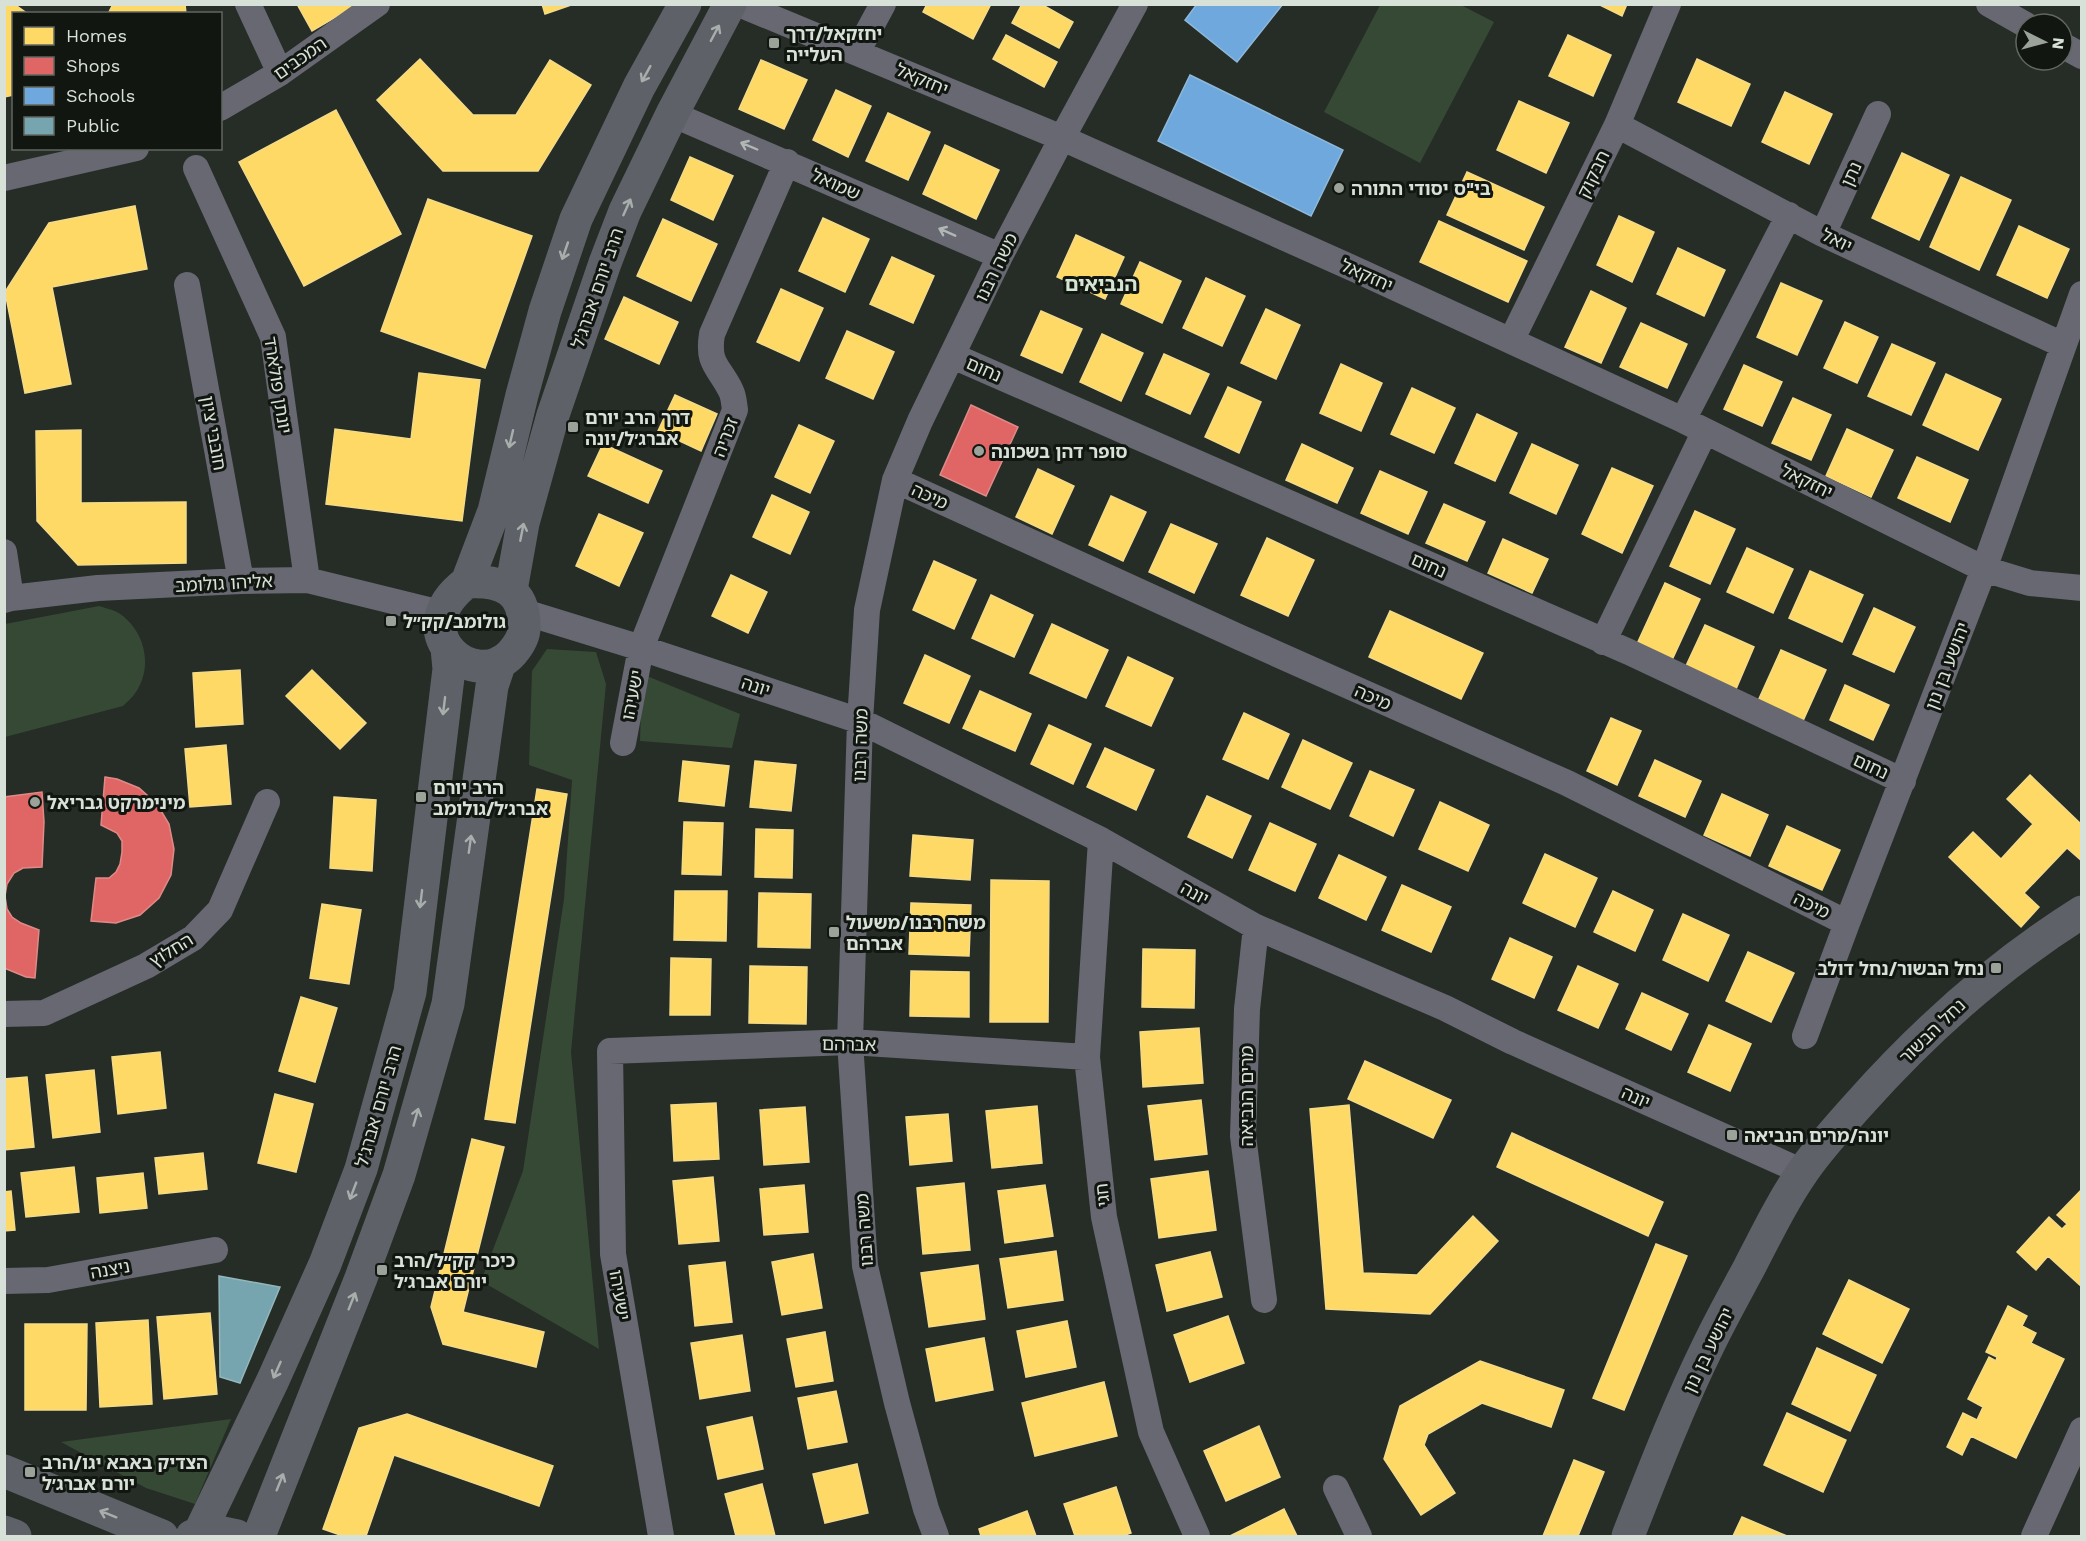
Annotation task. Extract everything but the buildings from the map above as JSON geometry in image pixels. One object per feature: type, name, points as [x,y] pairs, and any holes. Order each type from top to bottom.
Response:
[{"type":"street","points":[[248,4],[280,73]]},
{"type":"street","name":"המכבים","points":[[222,107],[280,73],[377,4]]},
{"type":"street","points":[[508,655],[484,666],[458,659],[447,648],[440,626],[441,613],[446,601],[467,582],[494,511],[545,311],[576,219],[639,87],[685,4]]},
{"type":"street","name":"הרב יורם אברג'ל","points":[[518,601],[523,523],[553,415],[625,212],[672,114],[730,4]]},
{"type":"street","name":"יחזקאל","points":[[739,4],[1062,138],[1511,341],[1694,425],[1984,568],[2030,583],[2082,588]]},
{"type":"street","points":[[857,52],[883,4]]},
{"type":"street","name":"משה רבנו","points":[[936,1536],[897,1403],[866,1266],[850,1042],[860,721],[867,610],[895,480],[920,421],[1000,256],[1136,4]]},
{"type":"street","name":"חבקוק","points":[[1511,341],[1617,125],[1668,4]]},
{"type":"street","points":[[1989,4],[2014,18]]},
{"type":"street","name":"שמואל","points":[[672,114],[1000,256]]},
{"type":"street","name":"נתן","points":[[1824,234],[1878,114]]},
{"type":"street","name":"יואל","points":[[1617,125],[1824,234],[2063,345]]},
{"type":"street","points":[[4,178],[127,150]]},
{"type":"street","name":"זכריה","points":[[641,648],[735,410],[732,393],[713,364],[709,349],[712,334],[787,162]]},
{"type":"street","name":"יונתן פולארד","points":[[196,168],[273,337],[307,580]]},
{"type":"street","points":[[1603,642],[1694,425],[1790,215]]},
{"type":"street","name":"חובבי ציון","points":[[187,285],[241,581]]},
{"type":"street","name":"יהושע בן נון","points":[[1805,1036],[1984,568],[2082,294]]},
{"type":"street","name":"נחום","points":[[952,356],[1629,652],[1903,781]]},
{"type":"street","name":"מיכה","points":[[895,480],[1241,638],[1567,783],[1847,923]]},
{"type":"street","points":[[4,552],[8,599]]},
{"type":"street","name":"אליהו גולומב","points":[[8,599],[98,588],[307,580],[441,613]]},
{"type":"street","points":[[259,1536],[361,1278],[399,1175],[448,1004],[492,686],[508,655],[524,633],[518,601],[491,582],[467,582]]},
{"type":"street","name":"יונה","points":[[518,601],[582,630],[860,721],[1101,840],[1256,927],[1445,1008],[1513,1042],[1803,1172]]},
{"type":"street","name":"יונה","points":[[508,655],[549,633],[582,630]]},
{"type":"street","name":"הרב יורם אברג'ל","points":[[195,1535],[273,1380],[325,1264],[361,1169],[410,992],[449,669],[447,648]]},
{"type":"street","name":"ישעיהו","points":[[623,743],[641,648]]},
{"type":"street","name":"החלוץ","points":[[4,1014],[44,1013],[146,966],[194,938],[220,910],[267,802]]},
{"type":"street","name":"חגי","points":[[1101,840],[1087,1057],[1104,1217],[1151,1432],[1197,1536]]},
{"type":"street","name":"נחל הבשור","points":[[1803,1172],[1823,1145],[1861,1102],[1923,1037],[1967,997],[2059,926],[2082,912]]},
{"type":"street","name":"מרים הנביאה","points":[[1256,927],[1247,1009],[1243,1136],[1264,1300]]},
{"type":"street","name":"אברהם","points":[[610,1051],[850,1042],[1087,1057]]},
{"type":"street","name":"ישעיהו","points":[[610,1051],[613,1254],[661,1536]]},
{"type":"street","name":"יהושע בן נון","points":[[1628,1536],[1667,1438],[1708,1345],[1803,1172]]},
{"type":"street","name":"ניצנה","points":[[4,1281],[48,1280],[215,1250]]},
{"type":"street","points":[[2034,1536],[2082,1430]]},
{"type":"street","points":[[4,1471],[162,1536]]},
{"type":"street","points":[[1336,1488],[1359,1536]]},
{"type":"street","points":[[4,1532],[15,1536]]},
{"type":"street","points":[[195,1535],[218,1532],[237,1536]]},
{"type":"green space","points":[[1380,5],[1461,5],[1494,22],[1420,163],[1324,112]]},
{"type":"green space","points":[[99,606],[117,612],[134,627],[140,637],[145,659],[141,681],[135,694],[123,706],[5,737],[5,624]]},
{"type":"green space","points":[[547,649],[596,652],[606,684],[571,1052],[599,1349],[481,1281],[523,1171],[564,899],[572,780],[529,765],[532,671]]},
{"type":"green space","points":[[642,674],[740,714],[732,748],[640,741]]},
{"type":"green space","points":[[231,1419],[195,1504],[146,1488],[61,1442]]},
{"type":"place","name":"יחזקאל/דרך העלייה","points":[[774,43]]},
{"type":"place","name":"בי\"ס יסודי התורה","points":[[1339,188]]},
{"type":"place","name":"דרך הרב יורם אברג׳ל/יונה","points":[[573,427]]},
{"type":"place","name":"סופר דהן בשכונה","points":[[979,451]]},
{"type":"place","name":"גולומב/קק״ל","points":[[391,621]]},
{"type":"place","name":"הרב יורם אברג׳ל/גולומב","points":[[421,797]]},
{"type":"place","name":"מינימרקט גבריאל","points":[[35,802]]},
{"type":"place","name":"משה רבנו/משעול אברהם","points":[[834,932]]},
{"type":"place","name":"נחל הבשור/נחל דולב","points":[[1996,968]]},
{"type":"place","name":"יונה/מרים הנביאה","points":[[1732,1135]]},
{"type":"place","name":"כיכר קק״ל/הרב יורם אברג׳ל","points":[[382,1270]]},
{"type":"place","name":"הצדיק באבא יגו/הרב יורם אברג׳ל","points":[[30,1472]]},
{"type":"district","name":"הנביאים","points":[[1101,284]]}]
